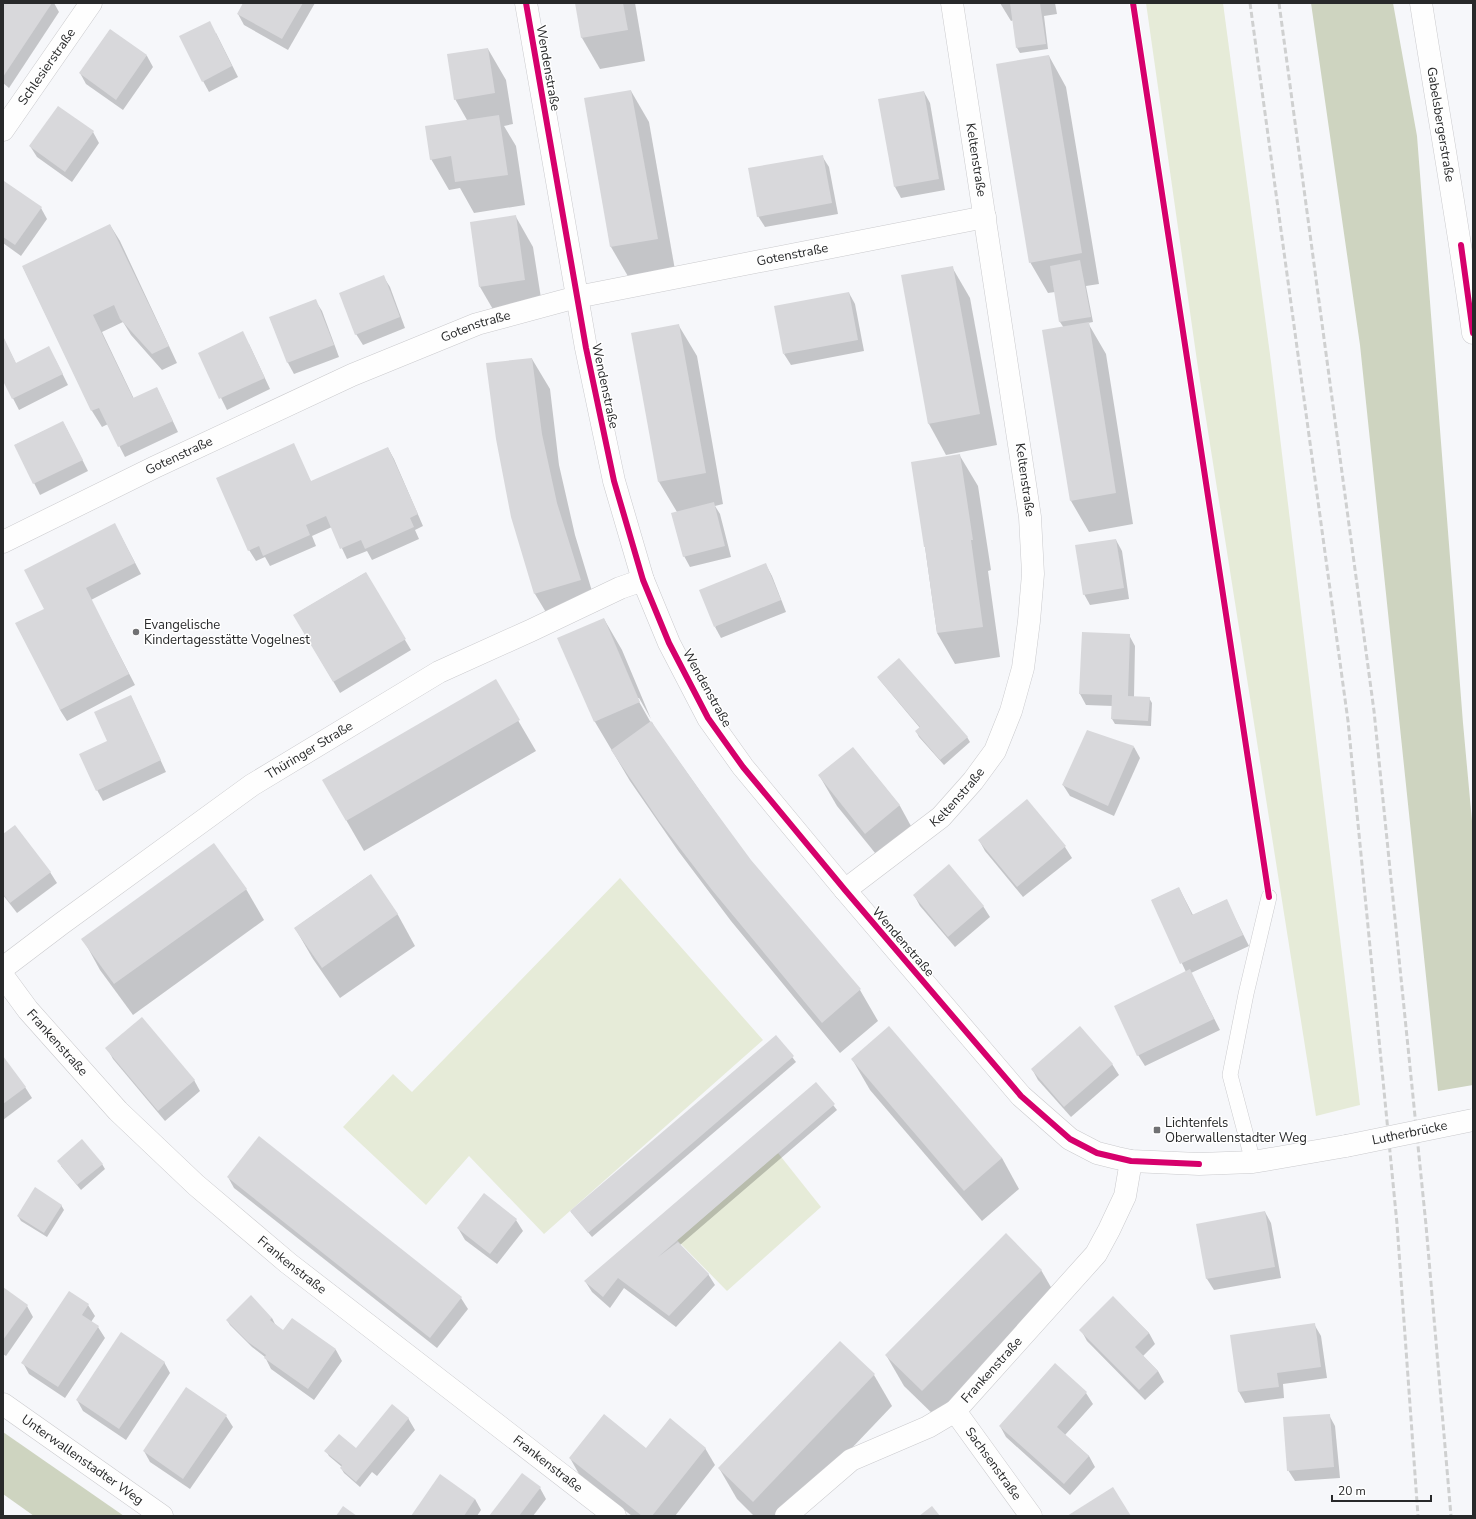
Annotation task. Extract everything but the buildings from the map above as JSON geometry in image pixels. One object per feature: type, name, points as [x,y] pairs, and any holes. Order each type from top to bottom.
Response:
[{"type":"street","name":"Schlesierstraße","points":[[3,130],[91,3]]},
{"type":"street","name":"Wendenstraße","points":[[526,3],[586,348],[614,481],[643,580],[669,643],[708,718],[743,767],[845,890],[1021,1096],[1070,1139],[1097,1153],[1131,1160],[1198,1164],[1253,1162],[1346,1146]]},
{"type":"street","name":"Keltenstraße","points":[[845,890],[941,817],[973,782],[995,751],[1011,711],[1023,668],[1034,574],[1030,517],[952,3]]},
{"type":"street","name":"Gabelsbergerstraße","points":[[1421,3],[1441,134],[1467,243],[1473,333]]},
{"type":"street","name":"Gotenstraße","points":[[3,542],[155,466],[352,375],[477,324],[577,297],[985,217]]},
{"type":"street","name":"Thüringer Straße","points":[[3,968],[67,919],[252,785],[439,672],[620,588],[643,580]]},
{"type":"street","name":"Frankenstraße","points":[[3,976],[28,1010],[118,1111],[196,1185],[288,1263],[615,1516]]},
{"type":"street","name":"Lutherbrücke","points":[[1346,1146],[1473,1120]]},
{"type":"street","name":"Frankenstraße","points":[[786,1516],[851,1460],[928,1427],[955,1411],[1096,1254],[1110,1230],[1125,1196],[1131,1160]]},
{"type":"street","name":"Unterwallenstadter Weg","points":[[3,1404],[162,1516]]},
{"type":"street","name":"Sachsenstraße","points":[[955,1411],[1031,1516]]},
{"type":"lane","points":[[1253,1162],[1230,1074],[1246,994],[1269,897]]},
{"type":"green space","points":[[1146,3],[1223,3],[1271,362],[1360,1105],[1316,1116],[1198,368]]},
{"type":"green space","points":[[1311,3],[1393,3],[1417,136],[1463,723],[1473,832],[1473,1085],[1438,1091],[1360,345]]},
{"type":"green space","points":[[620,878],[763,1040],[544,1234],[469,1156],[426,1205],[343,1127],[393,1074],[412,1092]]},
{"type":"green space","points":[[778,1153],[821,1207],[727,1291],[677,1240]]},
{"type":"green space","points":[[3,1432],[124,1516],[34,1516],[3,1494]]},
{"type":"railway","points":[[1250,3],[1348,721],[1397,1224],[1418,1516]]},
{"type":"railway","points":[[1279,3],[1374,711],[1426,1225],[1451,1516]]},
{"type":"cycle path","points":[[526,3],[586,348],[614,481],[643,580],[669,643],[708,718],[743,767],[845,890],[1021,1096],[1070,1139],[1097,1153],[1131,1161],[1199,1164]]},
{"type":"cycle path","points":[[1133,3],[1269,897]]},
{"type":"cycle path","points":[[1461,245],[1473,333]]},
{"type":"place","name":"Evangelische Kindertagesstätte Vogelnest","points":[[136,632]]},
{"type":"place","name":"Lichtenfels Oberwallenstadter Weg","points":[[1157,1130]]}]
